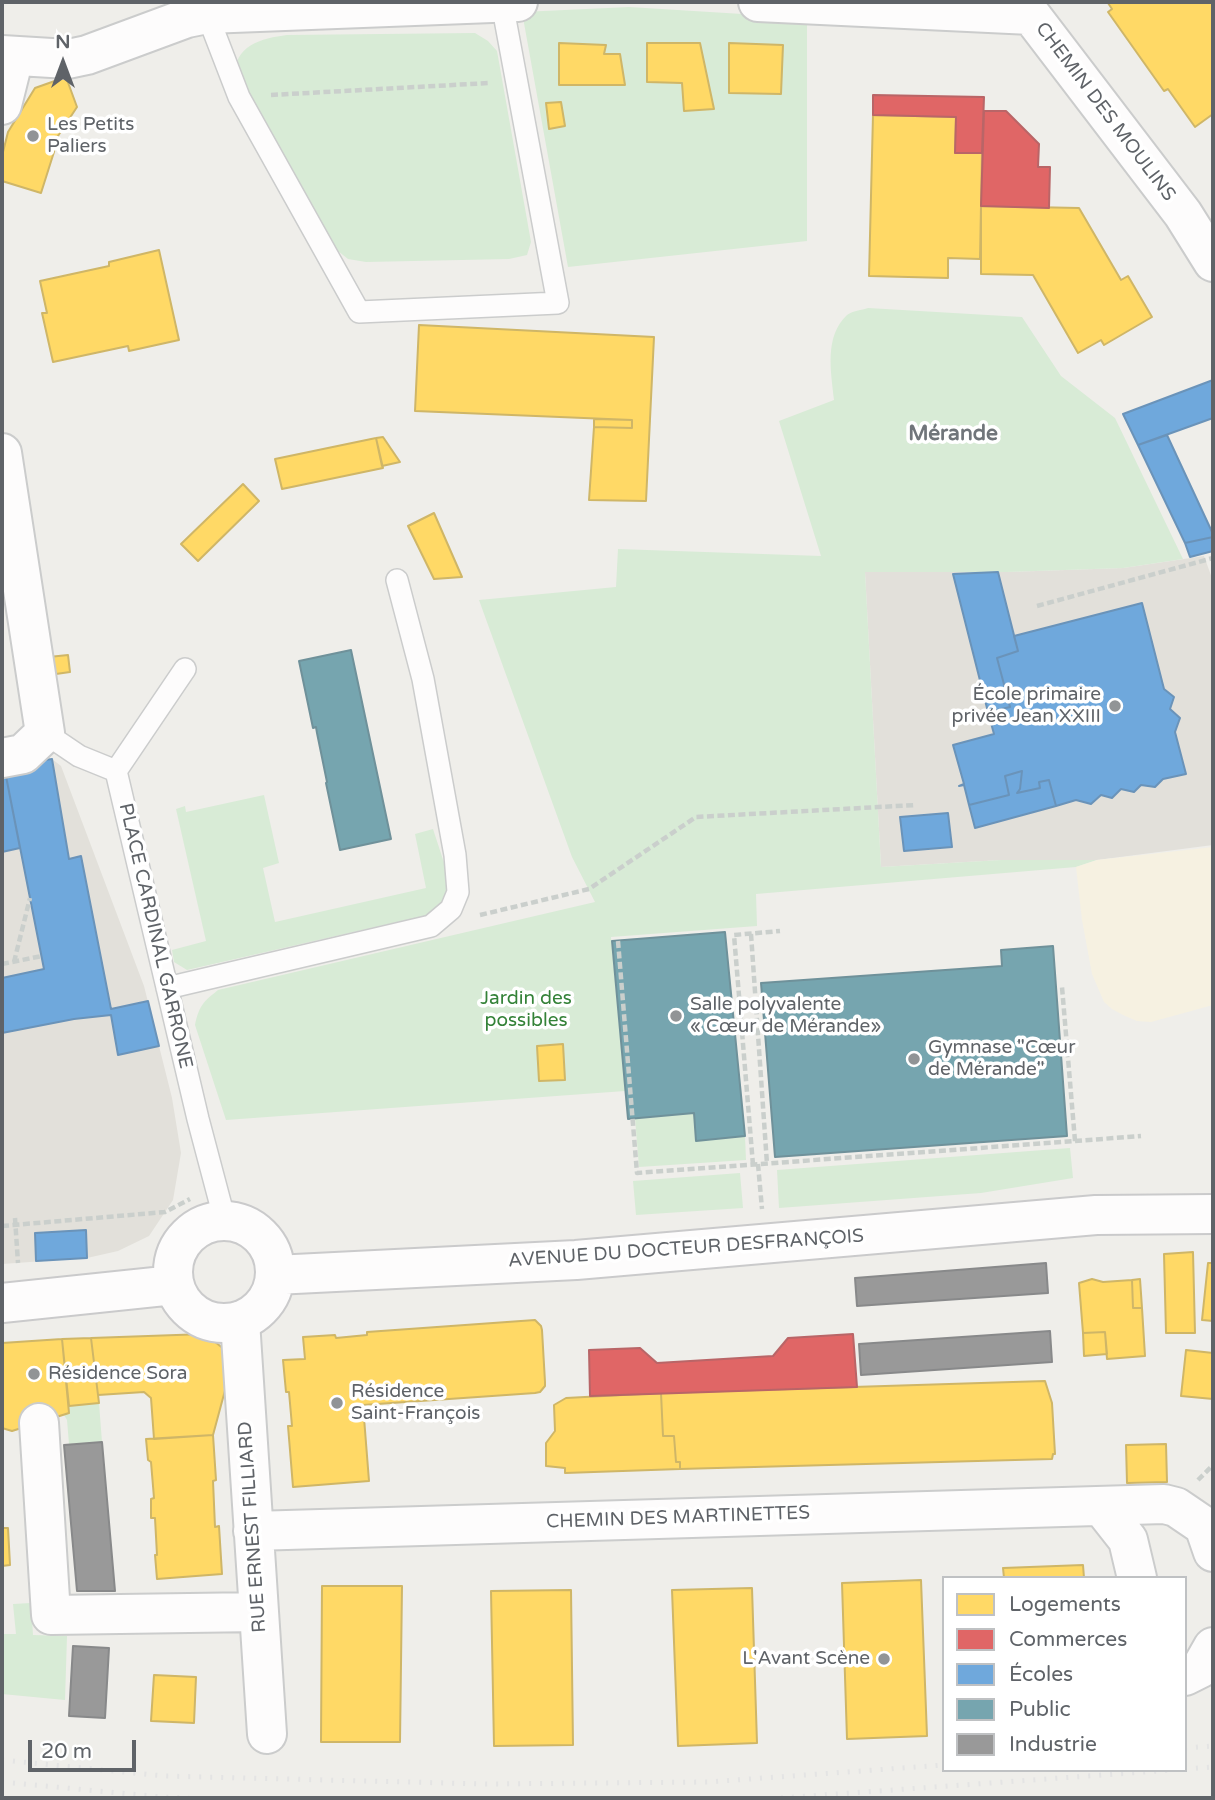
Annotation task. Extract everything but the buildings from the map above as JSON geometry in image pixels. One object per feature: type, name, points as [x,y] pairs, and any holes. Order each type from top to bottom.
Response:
[{"type":"street","points":[[2,105],[8,56],[68,59],[87,55],[187,18],[207,14],[510,2]]},
{"type":"street","name":"CHEMIN DES MOULINS","points":[[758,2],[1038,9],[1183,214],[1213,262]]},
{"type":"street","points":[[2,453],[7,531],[45,733],[23,754],[2,758]]},
{"type":"street","points":[[1096,1215],[1213,1188]]},
{"type":"street","points":[[221,1204],[235,1222],[251,1229],[265,1242],[272,1255],[275,1275],[273,1287],[263,1305],[255,1312],[240,1321],[214,1323],[187,1308],[174,1285],[173,1264],[180,1246],[197,1228],[207,1224],[221,1204]]},
{"type":"street","points":[[1096,1215],[1213,1214]]},
{"type":"street","name":"AVENUE DU DOCTEUR DESFRANÇOIS","points":[[275,1275],[576,1260],[1096,1215]]},
{"type":"street","points":[[2,1303],[174,1285]]},
{"type":"street","name":"RUE ERNEST FILLIARD","points":[[240,1321],[267,1734]]},
{"type":"street","points":[[39,1423],[51,1615],[258,1612]]},
{"type":"street","name":"CHEMIN DES MARTINETTES","points":[[253,1531],[1164,1504],[1176,1507],[1204,1526],[1213,1552]]},
{"type":"street","points":[[1102,1507],[1128,1540],[1137,1576]]},
{"type":"street","points":[[1187,1675],[1200,1668],[1213,1647]]},
{"type":"lane","points":[[207,14],[239,97],[359,312],[558,303],[517,82],[510,2]]},
{"type":"lane","points":[[167,988],[431,926],[451,909],[458,892],[455,855],[423,680],[397,580]]},
{"type":"lane","points":[[45,733],[79,756],[116,771],[185,669]]},
{"type":"lane","name":"PLACE CARDINAL GARRONE","points":[[116,771],[221,1204]]},
{"type":"path","points":[[239,97],[517,82]]},
{"type":"path","points":[[1037,606],[1213,558]]},
{"type":"path","points":[[431,926],[589,889],[696,817],[916,805]]},
{"type":"path","points":[[14,962],[30,898]]},
{"type":"path","points":[[753,1165],[734,935],[780,931]]},
{"type":"path","points":[[751,934],[766,1164]]},
{"type":"path","points":[[618,941],[635,1173],[1141,1136]]},
{"type":"path","points":[[2,964],[42,956]]},
{"type":"path","points":[[1062,987],[1075,1141]]},
{"type":"path","points":[[2,1226],[164,1212],[221,1204]]},
{"type":"path","points":[[15,1218],[18,1263]]},
{"type":"shaded area","points":[[1204,556],[1213,581],[1213,845],[1097,860],[1001,860],[881,867],[865,572],[1007,572],[1123,568]]},
{"type":"shaded area","points":[[52,759],[61,766],[144,986],[172,1098],[181,1153],[173,1200],[149,1236],[118,1251],[87,1258],[2,1264],[2,767]]},
{"type":"green space","points":[[629,7],[807,18],[807,241],[568,267],[522,12]]},
{"type":"green space","points":[[475,33],[497,51],[531,242],[527,255],[509,259],[366,262],[348,259],[338,251],[236,77],[239,58],[259,41],[287,35]]},
{"type":"green space","name":"Jardin des possibles","points":[[868,308],[1022,317],[1061,376],[1115,418],[1183,559],[1123,568],[1007,572],[865,572],[881,867],[1001,860],[1097,860],[1076,867],[756,894],[757,926],[611,937],[625,1091],[226,1120],[195,1025],[202,1005],[218,990],[595,902],[572,857],[479,600],[616,587],[618,549],[821,556],[779,421],[834,400],[831,355],[835,333],[847,315]]},
{"type":"green space","points":[[264,795],[279,863],[263,868],[275,922],[426,888],[415,834],[433,829],[453,883],[444,902],[428,915],[187,970],[174,962],[172,950],[206,941],[176,809],[185,806],[186,812]]},
{"type":"green space","points":[[694,1113],[696,1141],[745,1136],[746,1160],[639,1167],[635,1118]]},
{"type":"green space","points":[[1070,1148],[1073,1178],[981,1193],[779,1208],[777,1170]]},
{"type":"green space","points":[[740,1173],[743,1208],[636,1215],[633,1181]]},
{"type":"green space","points":[[99,1403],[102,1442],[69,1444],[67,1420],[64,1415],[69,1413],[69,1406]]},
{"type":"green space","points":[[31,1603],[33,1635],[67,1636],[65,1700],[2,1694],[2,1621],[3,1634],[16,1634],[13,1604]]},
{"type":"sand","points":[[1213,847],[1213,1005],[1151,1022],[1137,1021],[1112,1009],[1104,1002],[1092,974],[1076,867],[1097,860]]},
{"type":"railway","points":[[1187,1748],[1213,1746]]},
{"type":"railway","points":[[2,1760],[164,1776],[487,1784],[708,1782],[942,1765]]},
{"type":"railway","points":[[1187,1769],[1213,1767]]},
{"type":"railway","points":[[781,1798],[1144,1772]]},
{"type":"railway","points":[[2,1782],[189,1798]]},
{"type":"place","name":"Les Petits Paliers","points":[[33,136]]},
{"type":"place","name":"École primaire privée Jean XXIII","points":[[1115,706]]},
{"type":"place","name":"Salle polyvalente « Cœur de Mérande»","points":[[676,1016]]},
{"type":"place","name":"Gymnase \"Cœur de Mérande\"","points":[[914,1059]]},
{"type":"place","name":"Résidence Sora","points":[[34,1374]]},
{"type":"place","name":"Résidence Saint-François","points":[[337,1403]]},
{"type":"place","name":"L'Avant Scène","points":[[884,1659]]},
{"type":"district","name":"Mérande","points":[[953,434]]}]
